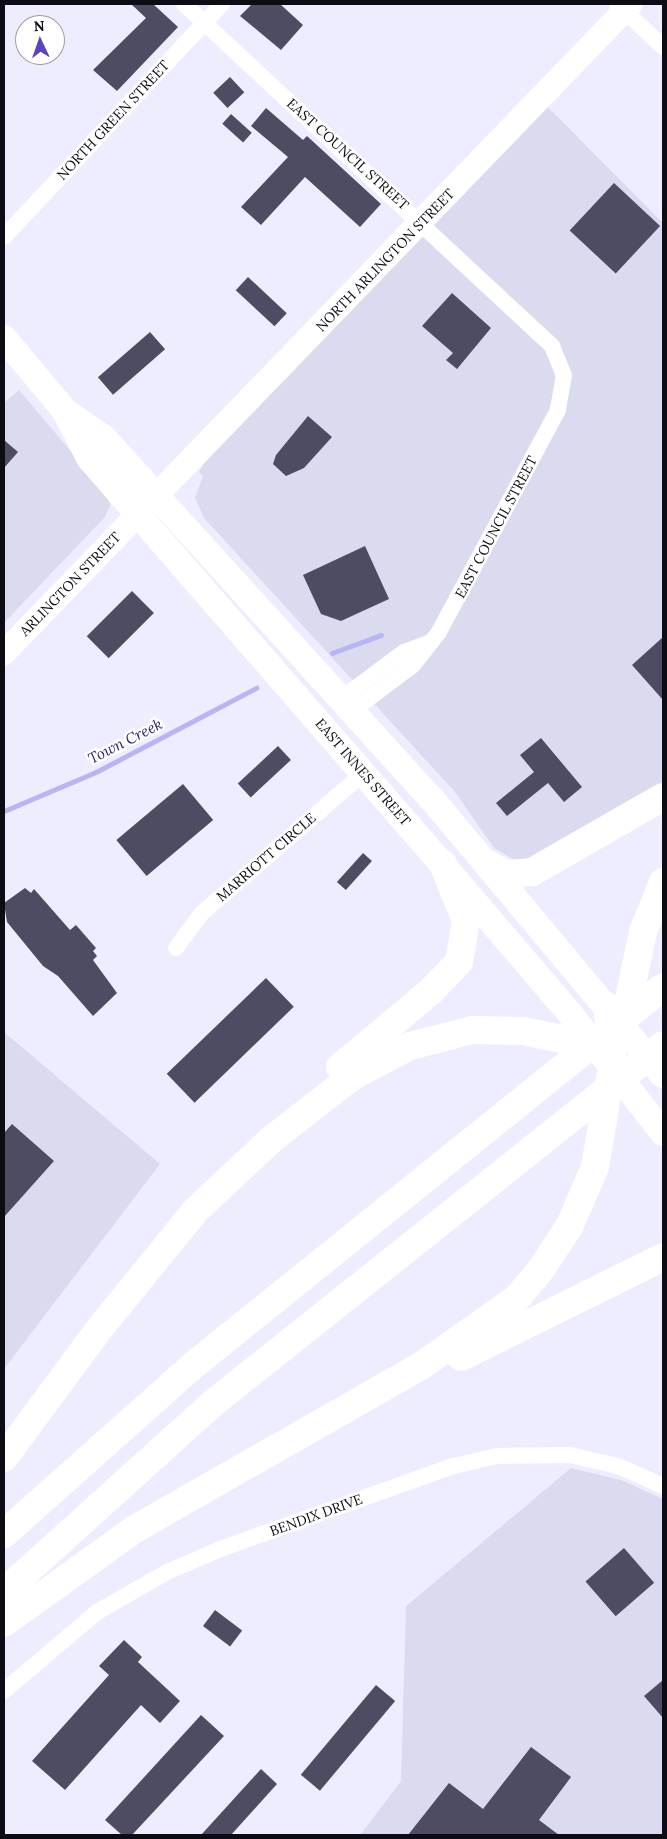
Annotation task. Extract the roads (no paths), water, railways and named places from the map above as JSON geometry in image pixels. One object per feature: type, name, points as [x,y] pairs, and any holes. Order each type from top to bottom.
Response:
[{"type":"highway","points":[[488,864],[505,874],[532,872],[663,797]]},
{"type":"highway","points":[[4,1458],[141,1275],[210,1196],[300,1102],[455,969],[464,949],[466,921],[443,864]]},
{"type":"highway","points":[[4,1623],[135,1529],[296,1438],[454,1345],[507,1306],[534,1279],[570,1225],[591,1178],[627,1049],[643,932],[663,882]]},
{"type":"highway","points":[[4,1534],[190,1368],[663,987]]},
{"type":"highway","points":[[210,1196],[322,1098],[364,1069],[410,1046],[460,1032],[498,1029],[627,1049]]},
{"type":"highway","points":[[4,1592],[212,1404],[530,1150],[627,1049]]},
{"type":"highway","points":[[296,1438],[663,1257]]},
{"type":"main road","name":"EAST INNES STREET","points":[[4,338],[65,411],[104,438],[146,506],[364,773],[443,864],[627,1049]]},
{"type":"main road","name":"EAST INNES STREET","points":[[146,506],[347,705],[488,864],[627,1049],[663,1133]]},
{"type":"street","name":"EAST COUNCIL STREET","points":[[184,4],[422,222],[552,346],[564,375],[558,410],[431,642],[414,666],[347,705]]},
{"type":"street","name":"NORTH GREEN STREET","points":[[4,237],[222,4]]},
{"type":"street","points":[[624,6],[663,47]]},
{"type":"street","name":"NORTH ARLINGTON STREET","points":[[146,506],[422,222],[624,6]]},
{"type":"street","name":"ARLINGTON STREET","points":[[4,653],[146,506]]},
{"type":"street","name":"MARRIOTT CIRCLE","points":[[176,948],[201,914],[364,773]]},
{"type":"street","name":"BENDIX DRIVE","points":[[4,1691],[76,1627],[167,1572],[224,1548],[450,1467],[504,1455],[570,1455],[618,1466],[663,1486]]},
{"type":"waterway","name":"Town Creek","points":[[332,653],[381,635]]},
{"type":"waterway","name":"Town Creek","points":[[4,811],[96,772],[256,688]]}]
